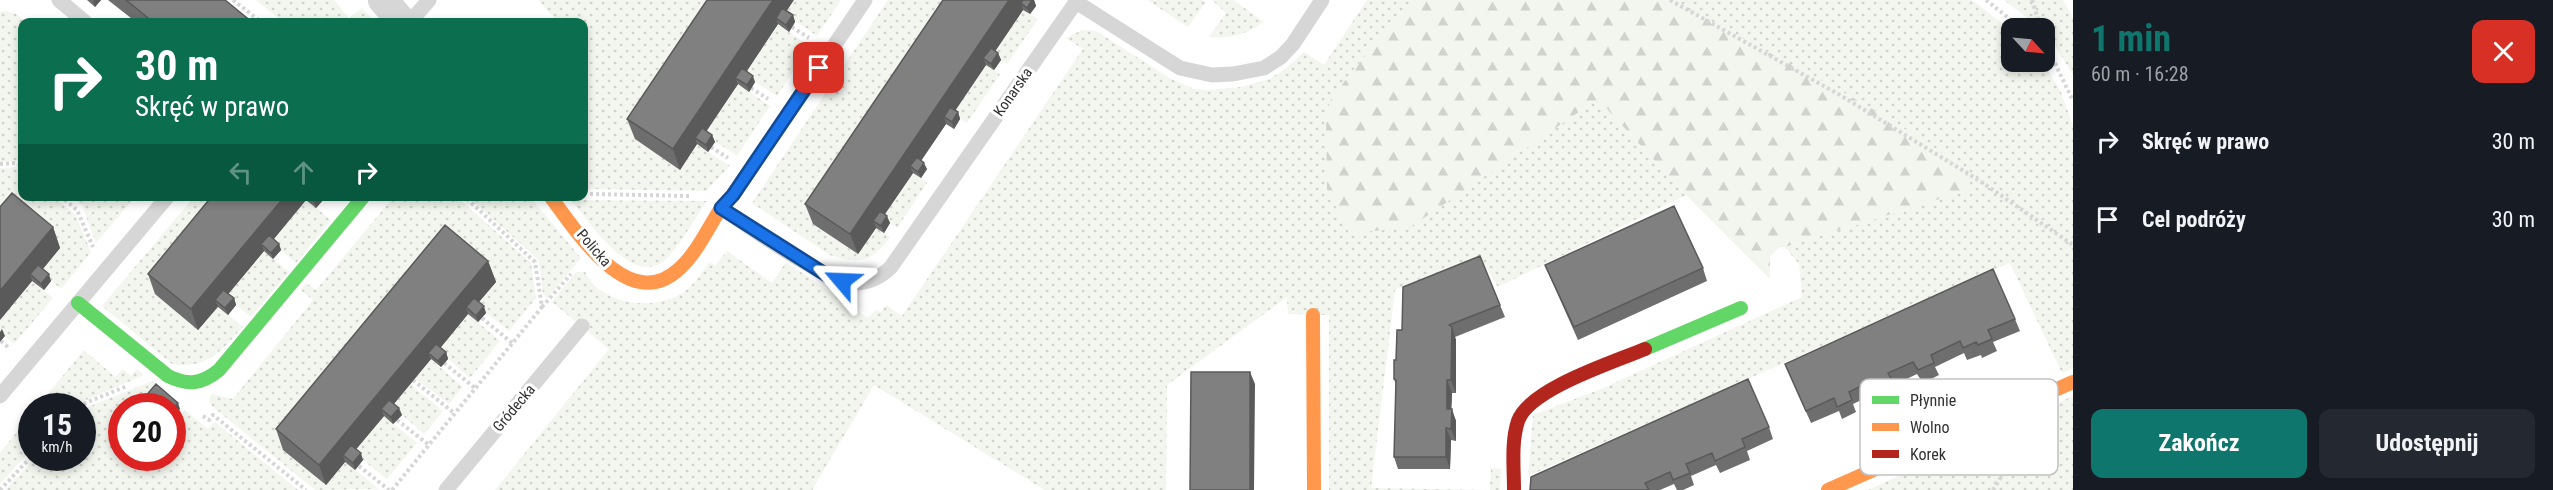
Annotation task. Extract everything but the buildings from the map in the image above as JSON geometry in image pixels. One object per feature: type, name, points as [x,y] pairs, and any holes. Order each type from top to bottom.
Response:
[{"type":"street","points":[[383,0],[399,18]]},
{"type":"street","points":[[78,303],[179,382],[188,385],[209,379],[219,370],[360,201]]},
{"type":"street","name":"Policka","points":[[554,201],[605,264],[629,280],[643,283],[656,282],[679,270],[721,208]]},
{"type":"street","points":[[1514,490],[1515,431],[1518,420],[1531,402],[1545,392],[1741,308]]},
{"type":"street","points":[[1313,315],[1314,490]]},
{"type":"street","points":[[2058,389],[2073,382]]},
{"type":"street","points":[[1828,490],[1862,475]]},
{"type":"lane","points":[[59,0],[81,18]]},
{"type":"lane","points":[[413,18],[429,0]]},
{"type":"lane","points":[[721,208],[733,195],[865,0]]},
{"type":"lane","name":"Konarska","points":[[721,208],[828,276],[855,283],[868,281],[882,276],[891,267],[1076,2],[1180,68],[1212,75],[1233,74],[1264,68],[1281,57],[1293,44],[1322,0]]},
{"type":"lane","points":[[0,396],[164,201]]},
{"type":"lane","name":"Gródecka","points":[[446,490],[582,326]]},
{"type":"path","points":[[233,0],[256,18]]},
{"type":"path","points":[[1670,0],[1840,95],[1980,181],[2073,245]]},
{"type":"path","points":[[1986,0],[2008,18]]},
{"type":"path","points":[[2031,0],[2037,18]]},
{"type":"path","points":[[792,27],[816,42]]},
{"type":"path","points":[[2055,64],[2073,101]]},
{"type":"path","points":[[751,88],[776,104]]},
{"type":"path","points":[[711,147],[736,163]]},
{"type":"path","points":[[0,164],[18,164]]},
{"type":"path","points":[[588,195],[708,196],[715,184],[733,195]]},
{"type":"path","points":[[359,466],[391,490],[542,307],[536,262],[469,201]]},
{"type":"path","points":[[482,318],[512,343]]},
{"type":"path","points":[[444,363],[475,388]]},
{"type":"path","points":[[96,398],[161,370]]},
{"type":"path","points":[[413,380],[454,413]]},
{"type":"path","points":[[397,420],[429,445]]},
{"type":"path","points":[[228,426],[306,490]]},
{"type":"path","points":[[0,489],[18,470]]},
{"type":"path","points":[[1993,490],[2002,475]]},
{"type":"green space","points":[[256,0],[334,0],[349,18],[278,18]]},
{"type":"green space","points":[[538,0],[728,0],[680,170],[697,145],[730,166],[706,191],[589,189],[588,18],[554,18]]},
{"type":"green space","points":[[795,0],[841,0],[817,36],[785,14]]},
{"type":"green space","points":[[888,0],[964,0],[813,224],[857,254],[876,228],[890,237],[871,256],[849,260],[830,255],[752,203]]},
{"type":"green space","points":[[1147,0],[1203,0],[1206,2],[1188,27]]},
{"type":"green space","points":[[1212,0],[1233,0],[1264,22],[1238,35],[1209,37],[1226,13]]},
{"type":"green space","points":[[1367,0],[1413,0],[1340,87],[1539,138],[1598,99],[1686,195],[1498,287],[1479,256],[1395,290],[1371,488],[1490,490],[1329,490],[1329,315],[1288,314],[1287,297],[1167,385],[1166,490],[1045,490],[874,385],[812,490],[495,490],[609,349],[552,302],[576,272],[585,272],[596,287],[616,299],[652,303],[675,297],[685,291],[710,262],[715,266],[727,251],[772,283],[786,262],[868,318],[876,310],[881,312],[886,305],[902,316],[1083,49],[1066,38],[1082,30],[1096,31],[1171,79],[1194,89],[1241,87],[1269,79],[1285,69],[1304,52],[1324,65]]},
{"type":"green space","points":[[1413,0],[1672,0],[1868,106],[1941,152],[1971,178],[1969,190],[1780,247],[1770,256],[1770,279],[1686,195],[1598,99],[1409,228],[1349,233],[1327,189],[1326,117],[1330,101],[1353,70]]},
{"type":"green space","points":[[1672,0],[1972,0],[2001,22],[2001,72],[2049,72],[2061,92],[2073,126],[2073,368],[2062,373],[2010,263],[1528,476],[1533,415],[1601,389],[1802,297],[1799,264],[1785,247],[1969,190],[1970,178],[1941,152],[1868,106]]},
{"type":"green space","points":[[2004,0],[2063,0],[2073,18],[2073,75],[2055,46],[2055,18],[2027,18]]},
{"type":"green space","points":[[362,8],[371,18],[349,18]]},
{"type":"green space","points":[[1023,10],[1038,19],[1007,64],[993,55]]},
{"type":"green space","points":[[6,11],[21,18],[18,18],[18,160],[0,162],[0,12]]},
{"type":"green space","points":[[778,25],[810,46],[777,96],[744,75]]},
{"type":"green space","points":[[986,65],[1000,74],[967,123],[953,114]]},
{"type":"green space","points":[[738,84],[770,106],[737,156],[704,134]]},
{"type":"green space","points":[[18,167],[18,201],[59,201],[75,214],[91,252],[61,289],[0,236],[0,168]]},
{"type":"green space","points":[[913,173],[927,183],[897,228],[882,218]]},
{"type":"green space","points":[[76,201],[132,201],[96,243],[82,205]]},
{"type":"green space","points":[[191,201],[235,201],[199,330],[218,307],[243,327],[220,351],[205,361],[195,364],[172,364],[102,306]]},
{"type":"green space","points":[[305,201],[331,220],[296,263],[272,242]]},
{"type":"green space","points":[[390,201],[461,201],[531,263],[536,298],[509,331],[476,305],[284,449],[326,485],[345,462],[379,489],[315,490],[212,406],[209,401],[211,394],[233,399],[313,300],[301,290],[306,283],[316,290]]},
{"type":"green space","points":[[473,201],[534,201],[581,258],[547,298],[543,294],[539,260]]},
{"type":"green space","points":[[572,201],[707,201],[670,255],[657,265],[643,267],[629,261],[602,238]]},
{"type":"green space","points":[[264,251],[289,272],[251,317],[226,297]]},
{"type":"green space","points":[[32,281],[53,298],[14,344],[0,332],[0,320]]},
{"type":"green space","points":[[468,314],[500,341],[470,378],[438,350]]},
{"type":"green space","points":[[84,350],[115,377],[123,369],[131,376],[137,369],[144,375],[96,396],[96,393],[49,393]]},
{"type":"green space","points":[[430,359],[463,387],[449,404],[415,378]]},
{"type":"green space","points":[[152,381],[158,386],[152,393],[122,393]]},
{"type":"green space","points":[[410,384],[443,411],[424,434],[392,406]]},
{"type":"green space","points":[[2073,396],[2073,490],[1868,490],[1901,475],[2058,475],[2058,403]]},
{"type":"green space","points":[[108,399],[108,471],[186,471],[186,411],[208,429],[215,422],[298,490],[5,490],[23,471],[96,471],[96,404]]},
{"type":"green space","points":[[384,416],[417,443],[387,479],[353,452]]},
{"type":"green space","points":[[18,430],[18,464],[0,484],[0,453]]},
{"type":"green space","points":[[1491,468],[1501,469],[1500,490],[1490,490]]},
{"type":"traffic: fast","points":[[78,303],[168,376],[188,382],[201,381],[219,370],[360,201]]},
{"type":"traffic: fast","points":[[1645,349],[1741,308]]},
{"type":"traffic: slow","points":[[554,201],[589,247],[606,263],[623,276],[642,282],[660,281],[679,269],[697,248],[721,208]]},
{"type":"traffic: slow","points":[[1313,315],[1314,490]]},
{"type":"traffic: slow","points":[[2058,389],[2073,382]]},
{"type":"traffic: slow","points":[[1828,490],[1862,475]]},
{"type":"traffic: jam","points":[[1514,490],[1514,438],[1518,421],[1525,409],[1538,398],[1574,378],[1645,349]]},
{"type":"route","points":[[819,68],[733,195],[721,208],[828,276],[842,281]]}]
